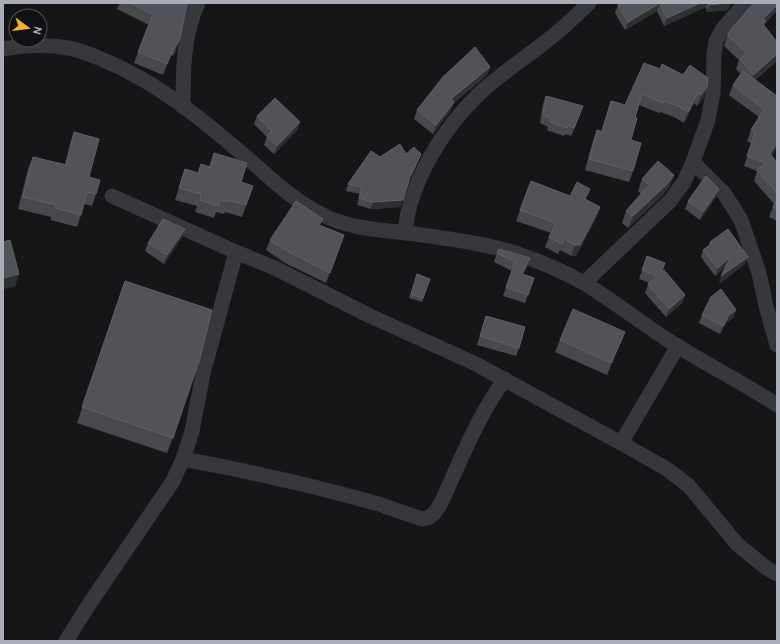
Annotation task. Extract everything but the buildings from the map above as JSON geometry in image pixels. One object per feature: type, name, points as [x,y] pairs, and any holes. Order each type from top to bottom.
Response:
[{"type":"street","points":[[183,107],[183,75],[186,48],[192,19],[198,3]]},
{"type":"street","points":[[405,233],[406,217],[412,195],[424,168],[442,139],[462,113],[484,89],[545,42],[589,3]]},
{"type":"street","points":[[584,283],[670,201],[684,182],[708,120],[713,93],[714,54],[716,42],[722,30],[745,3]]},
{"type":"street","points":[[3,49],[27,45],[70,48],[127,70],[152,84],[183,107],[212,129],[291,196],[320,214],[350,226],[470,242],[511,252],[544,263],[584,283],[678,346],[746,385],[777,405]]},
{"type":"street","points":[[693,162],[724,193],[741,220],[759,273],[766,306],[777,345]]},
{"type":"street","points":[[112,196],[277,270],[370,316],[468,360],[667,469],[689,486],[737,544],[765,567],[777,574]]},
{"type":"street","points":[[66,641],[173,481],[183,459],[192,430],[203,374],[236,252]]},
{"type":"street","points":[[621,443],[678,346]]},
{"type":"street","points":[[183,459],[240,469],[381,505],[422,519],[429,518],[440,505],[481,417],[496,391],[505,379]]}]
